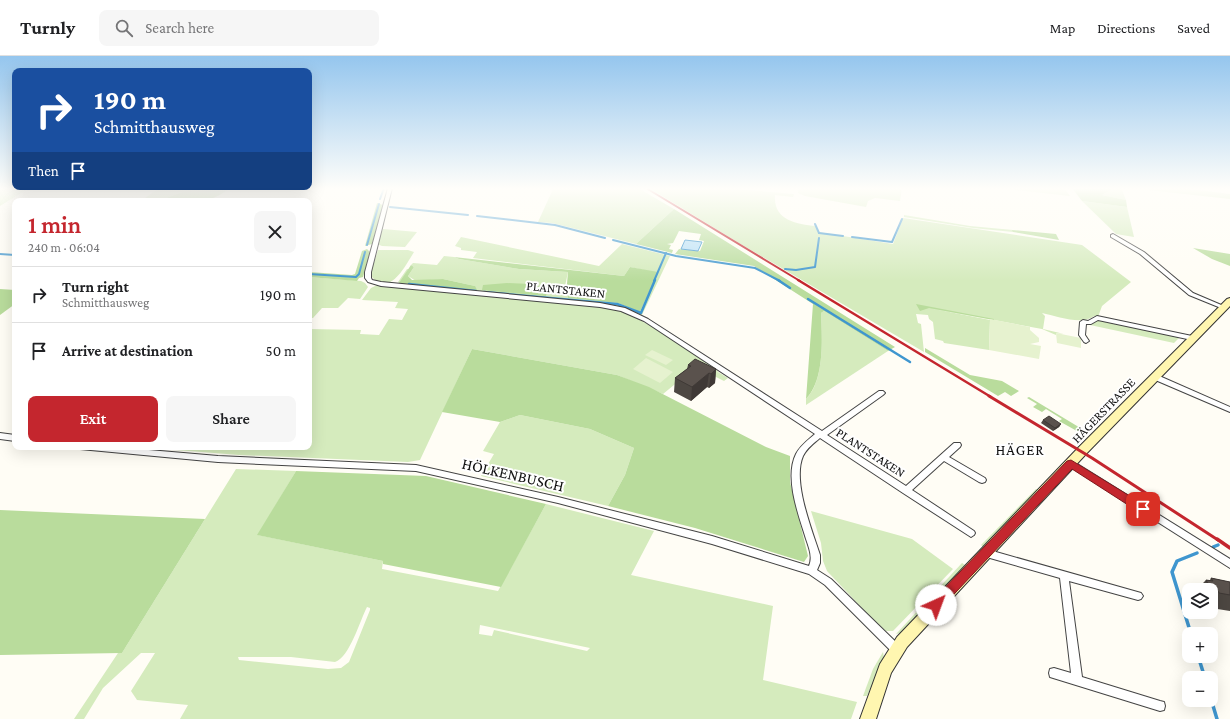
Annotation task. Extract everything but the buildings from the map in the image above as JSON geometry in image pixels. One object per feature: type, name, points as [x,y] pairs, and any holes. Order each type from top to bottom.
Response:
[{"type":"main road","name":"HÄGERSTRASSE","points":[[868,719],[884,672],[896,649],[987,551],[1226,304]]},
{"type":"street","name":"PLANTSTAKEN","points":[[382,219],[368,272],[368,278],[370,281],[382,284],[600,305],[623,309],[646,320],[971,533]]},
{"type":"street","points":[[1113,236],[1142,254],[1191,294],[1226,304]]},
{"type":"street","points":[[1086,340],[1082,335],[1083,322],[1089,323],[1097,318],[1192,338]]},
{"type":"street","name":"HÄGERSTRASSE","points":[[1155,377],[1230,410]]},
{"type":"street","name":"PLANTSTAKEN","points":[[812,571],[815,564],[815,555],[798,493],[796,470],[800,453],[821,435],[881,393]]},
{"type":"street","points":[[0,436],[12,438]]},
{"type":"street","name":"PLANTSTAKEN","points":[[906,491],[957,445]]},
{"type":"street","name":"HÖLKENBUSCH","points":[[117,450],[218,459],[425,469],[558,500],[698,536],[812,571],[828,582],[896,649]]},
{"type":"street","points":[[943,457],[982,480]]},
{"type":"street","points":[[1071,464],[1230,564]]},
{"type":"street","points":[[987,551],[993,555],[1138,596]]},
{"type":"street","points":[[1064,576],[1077,680]]},
{"type":"street","points":[[1054,673],[1160,706]]},
{"type":"green space","points":[[373,219],[379,219],[372,244],[365,246]]},
{"type":"green space","points":[[539,219],[663,219],[636,244],[552,223],[538,222]]},
{"type":"green space","points":[[663,219],[690,219],[895,347],[888,351],[824,311],[821,313],[822,346],[819,370],[812,391],[806,399],[813,304],[754,266],[675,254],[679,249],[700,251],[704,241],[699,240],[701,234],[679,231],[673,243],[667,244],[671,245],[669,249],[673,250],[672,253],[636,244]]},
{"type":"green space","points":[[700,219],[787,219],[801,224],[816,226],[818,232],[893,244],[903,219],[909,219],[1082,245],[1131,282],[1102,306],[1098,317],[1094,316],[1089,319],[1076,320],[1042,313],[1045,316],[1043,329],[1064,334],[1056,333],[1056,335],[1042,329],[929,308],[990,320],[989,350],[944,343],[943,341],[935,339],[933,322],[929,319],[928,315],[916,314],[918,323],[921,324],[924,352]]},
{"type":"green space","points":[[916,219],[928,219],[970,226],[1013,230],[1013,232],[973,228]]},
{"type":"green space","points":[[1100,219],[1130,219],[1134,237],[1116,234]]},
{"type":"green space","points":[[383,229],[417,232],[405,247],[382,246],[377,244]]},
{"type":"green space","points":[[1012,230],[1056,234],[1059,240],[1013,232]]},
{"type":"green space","points":[[461,237],[599,266],[622,244],[670,256],[642,315],[608,305],[401,285],[398,282],[407,269],[409,269],[400,283],[475,286],[443,279],[416,281],[408,276],[414,267],[411,265],[413,263],[437,265],[444,256],[454,257],[519,269],[568,272],[564,291],[568,295],[568,298],[618,303],[640,312],[657,273],[630,267],[624,276],[473,258],[477,252],[461,250],[461,248],[455,246]]},
{"type":"green space","points":[[1193,248],[1230,254],[1230,266],[1212,259]]},
{"type":"green space","points":[[367,249],[370,252],[363,277],[359,278],[357,281],[312,277],[312,272],[355,274],[362,251]]},
{"type":"green space","points":[[378,250],[408,250],[414,252],[396,278],[391,282],[384,284],[378,282],[371,276]]},
{"type":"green space","points":[[454,257],[624,276],[630,267],[658,272],[640,312],[618,303],[568,298],[568,295],[564,291],[567,284],[568,272],[519,269]]},
{"type":"green space","points":[[411,265],[414,267],[408,276],[412,280],[443,279],[475,286],[477,290],[399,283]]},
{"type":"green space","points":[[312,277],[361,281],[368,287],[360,299],[348,298],[338,308],[322,308],[313,318]]},
{"type":"green space","points":[[507,283],[531,284],[547,289],[546,296],[482,290],[483,285]]},
{"type":"green space","points":[[377,285],[617,309],[643,321],[715,367],[718,372],[728,378],[724,381],[696,367],[663,394],[617,375],[472,349],[420,460],[408,462],[239,455],[176,450],[312,450],[312,329],[361,330],[360,334],[379,335],[389,319],[402,320],[408,309],[395,308],[398,302],[362,300],[371,288]]},
{"type":"green space","points":[[0,289],[12,290],[12,306],[0,315]]},
{"type":"green space","points":[[916,304],[994,320],[929,308],[920,311]]},
{"type":"green space","points":[[824,311],[888,351],[806,405],[806,399],[812,391],[819,370],[822,346],[821,313]]},
{"type":"green space","points":[[990,319],[1030,327],[1030,330],[1039,338],[1039,342],[1030,344],[1041,346],[1039,359],[989,350]]},
{"type":"green space","points":[[1097,319],[1181,336],[1174,343],[1090,325]]},
{"type":"green space","points":[[1056,333],[1081,338],[1081,348],[1057,343]]},
{"type":"green space","points":[[925,348],[970,375],[1002,381],[1019,391],[1011,396],[1005,392],[998,396],[925,352]]},
{"type":"green space","points":[[472,349],[617,375],[649,387],[766,447],[790,456],[790,482],[808,556],[804,562],[695,528],[608,506],[625,475],[634,448],[590,429],[520,415],[500,422],[442,412]]},
{"type":"green space","points":[[652,350],[673,360],[666,365],[645,355]]},
{"type":"green space","points":[[646,358],[673,372],[660,383],[633,369]]},
{"type":"green space","points":[[1029,397],[1087,432],[1084,435],[1059,421],[1062,419],[1046,409],[1042,412],[1033,407],[1037,404],[1027,398]]},
{"type":"green space","points":[[520,415],[590,429],[634,448],[625,475],[608,506],[481,476],[494,454],[483,451],[500,422]]},
{"type":"green space","points":[[236,469],[296,471],[258,535],[383,561],[382,569],[498,591],[546,504],[654,531],[631,575],[773,606],[763,680],[857,702],[851,719],[180,719],[188,705],[137,700],[131,691],[155,653],[141,653],[103,688],[84,719],[74,719],[118,653],[122,653]],"holes":[[[367,607],[370,608],[370,610],[349,662],[341,668],[328,669],[239,660],[238,657],[291,657],[335,662],[340,659],[350,646]],[[480,625],[590,648],[587,651],[494,630],[492,636],[479,634]]]},
{"type":"green space","points":[[296,471],[426,476],[546,504],[501,587],[383,564],[383,561],[257,535]]},
{"type":"green space","points":[[1036,489],[1038,490],[983,547],[981,545]]},
{"type":"green space","points":[[0,510],[205,519],[122,653],[0,655]]},
{"type":"green space","points":[[811,511],[912,539],[953,569],[893,631],[886,631],[878,625],[827,571],[823,561],[821,543]]},
{"type":"green space","points":[[962,563],[965,565],[901,633],[896,634]]},
{"type":"green space","points":[[883,652],[884,658],[867,696],[863,696],[873,669]]},
{"type":"water","points":[[685,240],[702,242],[698,251],[681,249]]},
{"type":"waterway","points":[[367,245],[375,219]]},
{"type":"waterway","points":[[502,219],[555,225],[605,238]]},
{"type":"waterway","points":[[852,237],[892,242],[902,219]]},
{"type":"waterway","points":[[815,224],[819,233],[843,236]]},
{"type":"waterway","points":[[785,269],[796,270],[815,267],[819,238]]},
{"type":"waterway","points":[[613,240],[666,253]]},
{"type":"waterway","points":[[312,274],[356,277],[359,274],[365,252]]},
{"type":"waterway","points":[[654,281],[666,253]]},
{"type":"waterway","points":[[666,253],[755,268],[780,281]]},
{"type":"waterway","points":[[0,254],[12,255]]},
{"type":"waterway","points":[[484,292],[617,304],[641,313],[655,280]]},
{"type":"waterway","points":[[778,280],[790,288]]},
{"type":"waterway","points":[[409,284],[476,291]]},
{"type":"waterway","points":[[808,299],[910,362]]},
{"type":"waterway","points":[[1213,547],[1218,545]]},
{"type":"waterway","points":[[1189,627],[1172,572],[1177,561],[1197,553]]},
{"type":"waterway","points":[[1200,663],[1203,671]]},
{"type":"waterway","points":[[1213,707],[1217,719]]},
{"type":"railway","points":[[697,219],[800,281]]},
{"type":"railway","points":[[798,280],[991,397]]},
{"type":"railway","points":[[989,396],[1092,458],[1218,540]]},
{"type":"railway","points":[[1217,539],[1230,548]]},
{"type":"district","name":"HÄGER","points":[[1020,450]]},
{"type":"route","points":[[936,605],[1071,464],[1143,509]]}]
